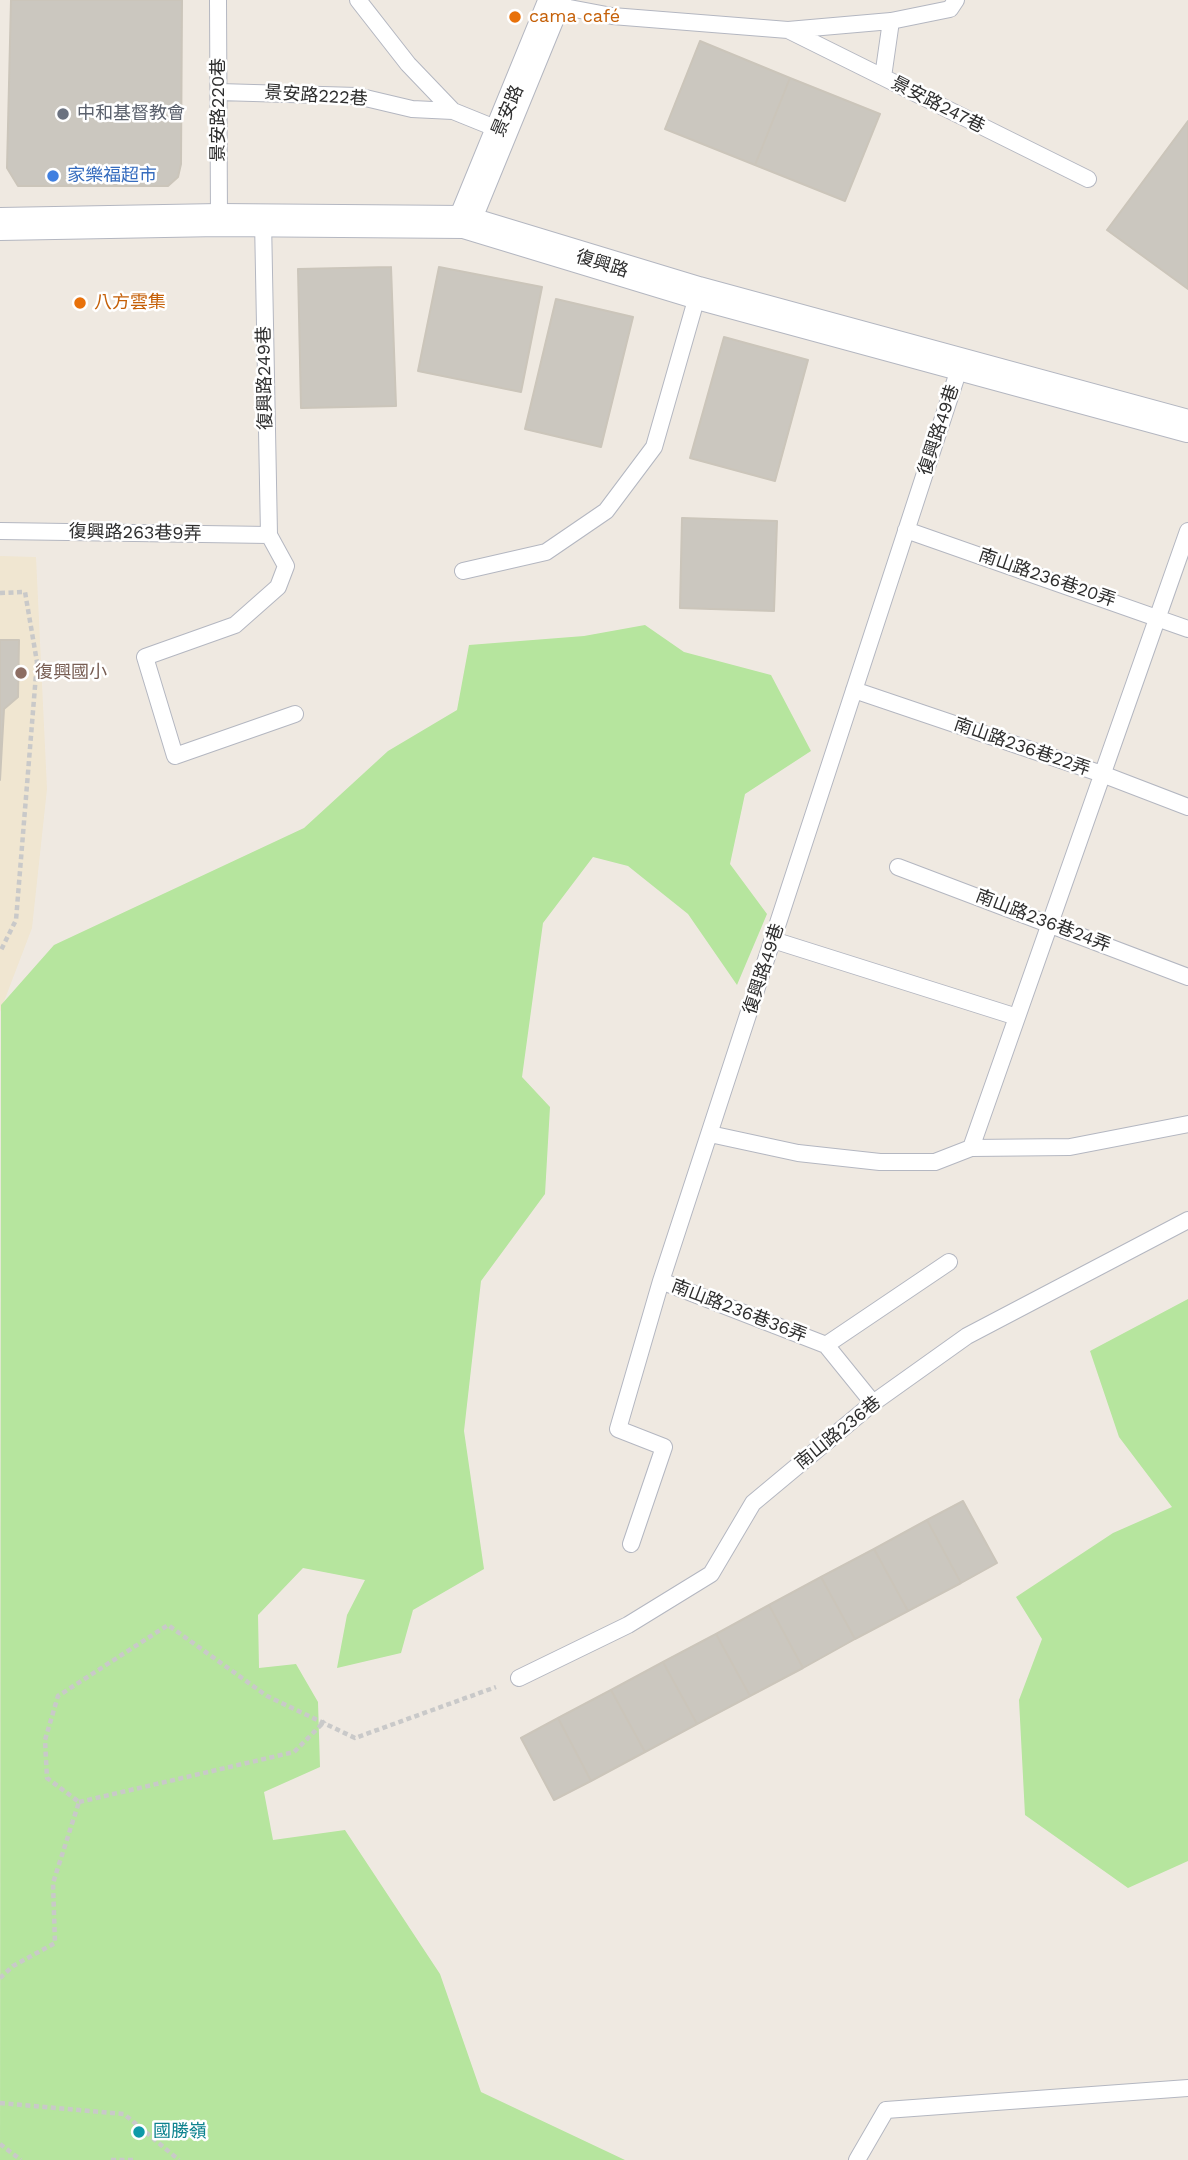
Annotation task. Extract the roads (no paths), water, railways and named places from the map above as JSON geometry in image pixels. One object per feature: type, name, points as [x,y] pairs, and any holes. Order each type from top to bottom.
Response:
[{"type":"street","name":"景安路","points":[[464,222],[554,3]]},
{"type":"street","name":"復興路","points":[[0,224],[219,220],[464,222],[698,293],[1188,426]]},
{"type":"lane","name":"景安路220巷","points":[[218,0],[219,220]]},
{"type":"lane","points":[[358,0],[408,64],[453,111],[500,130]]},
{"type":"lane","points":[[554,3],[612,16],[788,30],[891,21],[950,9],[956,0]]},
{"type":"lane","points":[[883,77],[891,21]]},
{"type":"lane","name":"景安路247巷","points":[[788,30],[1088,179]]},
{"type":"lane","name":"景安路222巷","points":[[219,92],[357,96],[412,109],[453,111]]},
{"type":"lane","name":"復興路249巷","points":[[262,220],[269,535]]},
{"type":"lane","points":[[463,571],[546,552],[606,511],[654,447],[698,293]]},
{"type":"lane","name":"復興路49巷","points":[[631,1544],[664,1447],[618,1429],[661,1281],[960,366]]},
{"type":"lane","name":"南山路236巷20弄","points":[[906,530],[1188,629]]},
{"type":"lane","name":"復興路263巷9弄","points":[[0,531],[269,535]]},
{"type":"lane","points":[[971,1148],[1188,531]]},
{"type":"lane","points":[[269,535],[286,566],[278,587],[235,625],[145,657],[176,756],[295,715]]},
{"type":"lane","name":"南山路236巷22弄","points":[[854,690],[1102,774],[1188,807]]},
{"type":"lane","name":"南山路236巷24弄","points":[[898,867],[1188,977]]},
{"type":"lane","points":[[773,940],[1017,1017]]},
{"type":"lane","points":[[710,1134],[798,1153],[880,1162],[935,1162],[971,1148],[1070,1147],[1188,1124]]},
{"type":"lane","name":"南山路236巷","points":[[519,1678],[628,1625],[710,1574],[753,1503],[873,1403],[967,1336],[1188,1220]]},
{"type":"lane","points":[[825,1345],[949,1262]]},
{"type":"lane","name":"南山路236巷36弄","points":[[661,1281],[825,1345],[873,1403]]},
{"type":"lane","points":[[858,2160],[886,2110],[1188,2088]]},
{"type":"place","name":"cama café","points":[[515,17]]},
{"type":"place","name":"中和基督教會","points":[[63,114]]},
{"type":"place","name":"家樂福超市","points":[[53,176]]},
{"type":"place","name":"八方雲集","points":[[80,303]]},
{"type":"place","name":"復興國小","points":[[21,673]]},
{"type":"place","name":"國勝嶺","points":[[139,2132]]}]
